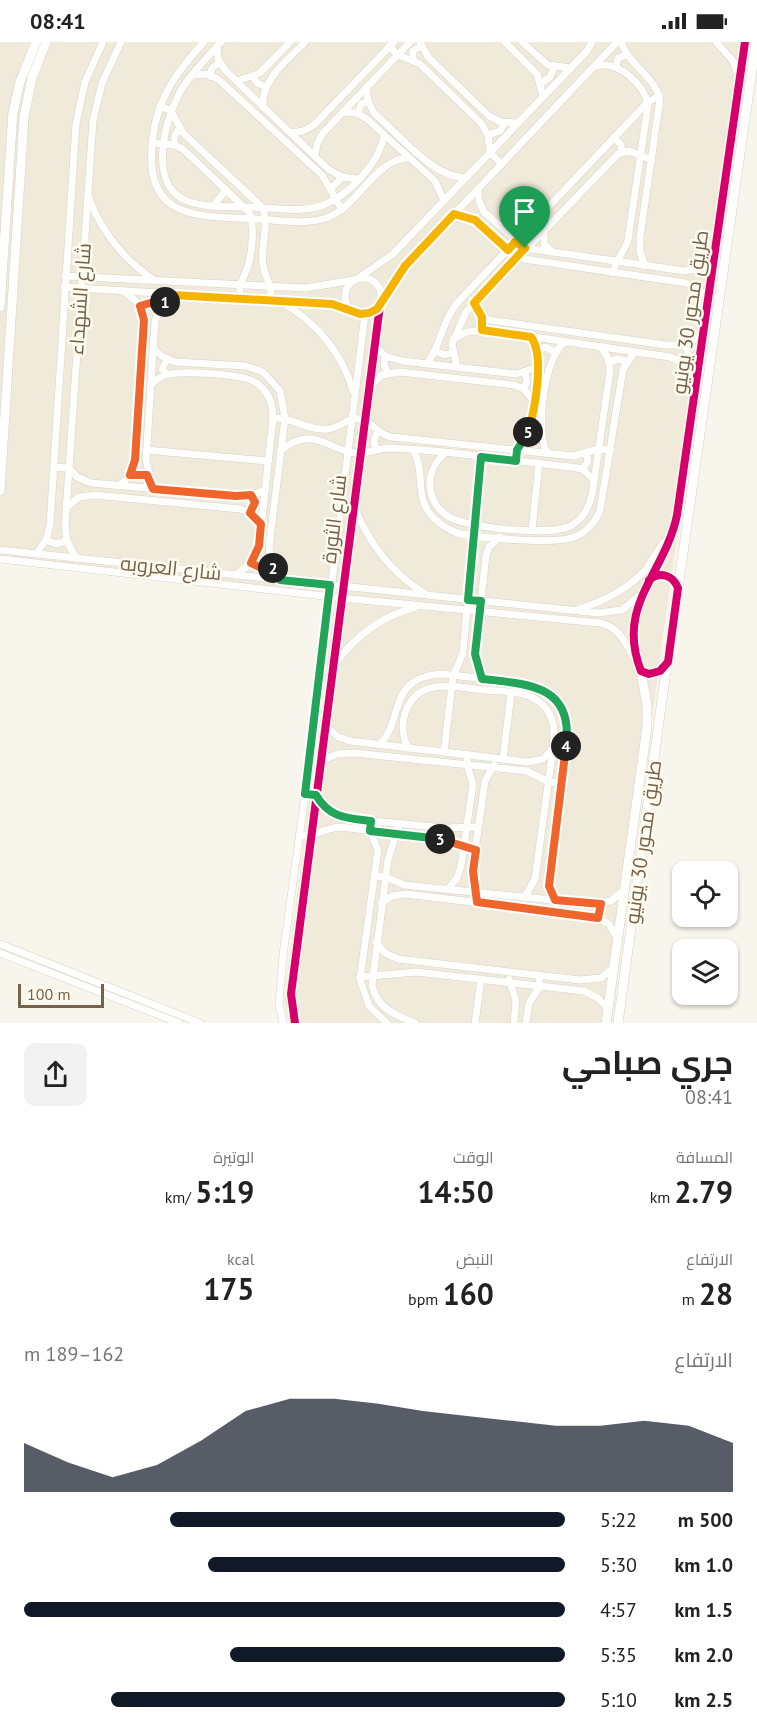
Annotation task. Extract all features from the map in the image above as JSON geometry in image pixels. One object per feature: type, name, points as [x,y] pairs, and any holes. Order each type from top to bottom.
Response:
[{"type":"street","points":[[0,305],[5,228],[3,198],[15,102],[20,82],[36,42]]},
{"type":"street","points":[[0,492],[17,211],[26,104],[46,42]]},
{"type":"street","name":"شارع الشهداء","points":[[36,554],[46,540],[50,525],[77,113],[89,71],[103,42]]},
{"type":"street","name":"شارع الشهداء","points":[[76,558],[67,541],[66,507],[87,194],[95,108],[106,70],[121,42]]},
{"type":"street","points":[[204,42],[176,74],[160,106],[152,143],[155,184],[171,206],[198,216],[312,221],[342,210],[390,163],[408,158]]},
{"type":"street","points":[[237,81],[253,77],[282,45],[290,42]]},
{"type":"street","points":[[263,107],[266,87],[305,42]]},
{"type":"street","points":[[315,156],[321,136],[410,42]]},
{"type":"street","points":[[505,42],[534,70],[541,83],[543,98]]},
{"type":"street","points":[[522,42],[543,62],[554,67],[571,68]]},
{"type":"street","points":[[351,310],[345,295],[355,280],[388,259],[543,98],[592,42]]},
{"type":"street","points":[[619,42],[627,55],[652,83],[659,96],[660,108],[640,250],[645,266]]},
{"type":"street","name":"شارع الثورة","points":[[295,1023],[291,994],[373,343],[381,302],[405,266],[619,42]]},
{"type":"street","points":[[716,42],[733,61],[739,79]]},
{"type":"street","name":"طريق محور 30 يونيو","points":[[606,1023],[647,727],[647,706],[632,631],[640,595],[671,537],[677,515],[745,42]]},
{"type":"street","name":"طريق محور 30 يونيو","points":[[618,1023],[756,42]]},
{"type":"street","points":[[219,44],[219,63],[263,107],[315,156],[342,177],[357,179]]},
{"type":"street","points":[[219,44],[193,75],[171,111],[164,144],[165,172],[173,191],[192,203],[310,209],[335,199],[357,179],[379,153],[384,135]]},
{"type":"street","points":[[291,133],[311,128],[392,44],[398,55],[412,60],[481,123],[488,135],[490,153],[502,164]]},
{"type":"street","points":[[412,60],[413,51],[420,44],[428,57],[489,116],[505,123],[518,123]]},
{"type":"street","points":[[616,67],[618,58],[627,55]]},
{"type":"street","points":[[210,76],[212,68],[219,63]]},
{"type":"street","points":[[594,68],[603,65],[616,67],[644,93],[648,102],[626,247],[615,262],[613,273]]},
{"type":"street","points":[[541,83],[550,77],[554,67]]},
{"type":"street","points":[[193,75],[218,79],[322,175],[342,210]]},
{"type":"street","points":[[253,77],[257,83],[266,87]]},
{"type":"street","points":[[366,88],[368,101],[382,120],[438,170],[449,176],[467,177]]},
{"type":"street","points":[[427,364],[453,308],[648,102],[659,96]]},
{"type":"street","points":[[358,114],[361,104],[368,101]]},
{"type":"street","points":[[160,106],[171,111],[180,129],[262,207],[265,220],[263,265],[271,286],[270,300]]},
{"type":"street","points":[[343,112],[358,114],[384,135],[438,186],[444,201]]},
{"type":"street","points":[[488,135],[500,131],[505,123]]},
{"type":"street","points":[[311,128],[321,136]]},
{"type":"street","points":[[174,145],[175,135],[180,129]]},
{"type":"street","points":[[614,137],[621,145],[622,151]]},
{"type":"street","points":[[152,143],[174,145],[183,149],[244,207],[252,219],[248,264],[239,285],[242,299]]},
{"type":"street","points":[[457,367],[452,353],[453,339],[460,322],[474,303],[525,248],[622,151],[632,151],[652,160]]},
{"type":"street","points":[[367,167],[377,176]]},
{"type":"street","points":[[8,169],[20,169]]},
{"type":"street","points":[[438,186],[446,184],[449,176]]},
{"type":"street","points":[[331,189],[342,177]]},
{"type":"street","points":[[478,189],[479,201],[484,212],[515,242],[525,248],[615,262],[696,271],[713,266]]},
{"type":"street","points":[[214,205],[226,190]]},
{"type":"street","points":[[87,194],[113,243],[128,259],[154,280]]},
{"type":"street","points":[[3,198],[18,198]]},
{"type":"street","points":[[3,210],[17,211]]},
{"type":"street","points":[[454,214],[475,220],[517,257],[695,286],[708,301]]},
{"type":"street","points":[[5,228],[16,229]]},
{"type":"street","points":[[544,229],[543,241],[552,252]]},
{"type":"street","points":[[626,247],[633,252],[640,250]]},
{"type":"street","points":[[695,286],[698,279],[696,271]]},
{"type":"street","points":[[64,286],[332,304],[364,314],[373,312],[381,302],[381,291],[374,281],[355,280],[320,288],[65,276]]},
{"type":"street","points":[[118,486],[130,475],[135,460],[144,320],[140,306],[124,291]]},
{"type":"street","points":[[153,489],[147,475],[146,450],[155,321],[161,306],[173,295]]},
{"type":"street","points":[[278,301],[305,318],[327,340],[344,367],[354,397]]},
{"type":"street","points":[[140,306],[150,303],[161,306]]},
{"type":"street","points":[[474,303],[482,317],[482,330]]},
{"type":"street","name":"شارع الثورة","points":[[283,1023],[279,1003],[283,955],[364,314]]},
{"type":"street","points":[[482,317],[494,321],[666,345],[686,345],[703,334]]},
{"type":"street","points":[[453,339],[482,330],[635,352],[682,362],[691,370],[696,381]]},
{"type":"street","points":[[516,461],[517,450],[526,436],[538,367],[538,350],[531,337]]},
{"type":"street","points":[[547,453],[541,436],[550,365],[555,351],[566,342]]},
{"type":"street","points":[[373,343],[386,356],[396,360],[525,373],[538,367]]},
{"type":"street","points":[[682,362],[689,353],[686,345]]},
{"type":"street","points":[[538,350],[545,347],[555,351]]},
{"type":"street","points":[[444,454],[431,474],[433,499],[447,516],[473,524],[532,530],[555,531],[572,526],[588,508],[594,484],[609,363],[601,347]]},
{"type":"street","points":[[153,348],[167,359],[255,368],[270,378],[280,391],[285,418],[269,547],[272,567],[280,580]]},
{"type":"street","points":[[435,351],[442,355],[452,353]]},
{"type":"street","points":[[413,450],[418,463],[420,492],[427,509],[449,529],[472,535],[556,541],[579,535],[597,517],[605,490],[626,361],[635,352]]},
{"type":"street","points":[[386,356],[384,364],[388,373]]},
{"type":"street","points":[[609,363],[617,358],[626,361]]},
{"type":"street","points":[[167,359],[162,369],[167,374]]},
{"type":"street","points":[[368,387],[376,378],[388,373],[514,385],[524,389],[533,401]]},
{"type":"street","points":[[524,389],[527,381],[525,373]]},
{"type":"street","points":[[151,385],[167,374],[248,379],[267,394],[273,418],[259,546],[251,563],[236,575]]},
{"type":"street","points":[[273,418],[285,418],[303,426],[324,429],[336,428],[351,418],[364,420],[377,432],[391,437],[573,456],[599,449],[611,450]]},
{"type":"street","points":[[376,450],[374,441],[377,432]]},
{"type":"street","points":[[526,436],[532,440],[541,436]]},
{"type":"street","points":[[281,450],[291,443],[309,439],[329,443],[347,452],[359,454],[390,448],[539,463],[582,469],[594,484],[605,490]]},
{"type":"street","points":[[146,450],[268,462]]},
{"type":"street","points":[[582,469],[588,462],[586,453]]},
{"type":"street","points":[[444,752],[453,676],[463,653],[473,554],[473,524],[481,457]]},
{"type":"street","points":[[532,530],[539,463]]},
{"type":"street","points":[[54,467],[69,468],[86,482],[118,486],[236,496],[251,495],[265,490]]},
{"type":"street","points":[[130,475],[147,475]]},
{"type":"street","points":[[85,495],[82,490],[86,482]]},
{"type":"street","points":[[66,507],[85,495],[235,508],[250,513],[261,524]]},
{"type":"street","points":[[250,513],[255,502],[251,495]]},
{"type":"street","points":[[353,503],[362,525],[381,554],[402,577],[427,595]]},
{"type":"street","points":[[517,538],[518,528]]},
{"type":"street","points":[[482,679],[475,654],[481,601],[487,551],[499,537]]},
{"type":"street","points":[[573,611],[597,603],[629,585],[648,566],[663,543],[671,537]]},
{"type":"street","points":[[46,540],[56,544],[67,541]]},
{"type":"street","name":"شارع العروبه","points":[[0,550],[573,611],[610,613],[627,607],[640,595]]},
{"type":"street","name":"شارع العروبه","points":[[0,559],[605,625],[623,636],[639,666]]},
{"type":"street","points":[[251,563],[263,568],[272,567]]},
{"type":"street","points":[[178,580],[179,569]]},
{"type":"street","points":[[649,580],[657,575],[666,575],[674,580],[678,588]]},
{"type":"street","points":[[332,667],[350,645],[371,627],[395,614],[420,606]]},
{"type":"street","points":[[639,666],[649,675],[657,673],[668,662]]},
{"type":"street","points":[[379,745],[387,736],[396,707],[407,689],[429,676],[453,676],[520,683],[537,687],[557,701],[567,724],[566,750],[548,881],[555,900]]},
{"type":"street","points":[[519,694],[520,683]]},
{"type":"street","points":[[408,748],[402,726],[404,713],[411,701],[428,689],[452,687],[519,694],[532,698],[547,711],[554,729],[549,782],[535,879],[525,897]]},
{"type":"street","points":[[477,902],[473,871],[485,781],[499,758],[511,693]]},
{"type":"street","points":[[325,725],[344,740],[468,755],[538,761],[547,756],[553,748]]},
{"type":"street","points":[[553,748],[566,750]]},
{"type":"street","points":[[425,760],[426,750]]},
{"type":"street","points":[[321,761],[331,755],[348,752],[532,772],[549,782],[561,783]]},
{"type":"street","points":[[448,889],[459,874],[464,848],[473,784],[467,765],[468,755]]},
{"type":"street","points":[[305,794],[316,795],[327,809],[337,816],[449,828],[478,826]]},
{"type":"street","points":[[371,821],[370,831],[378,850],[360,977],[363,993],[369,1006],[387,1023]]},
{"type":"street","points":[[399,824],[398,834],[390,849],[381,903],[372,976],[373,991],[381,1005],[392,1014],[415,1023]]},
{"type":"street","points":[[299,836],[312,837],[334,827],[448,840],[464,848],[476,850]]},
{"type":"street","points":[[375,876],[386,877],[404,885],[601,904],[616,898],[625,889]]},
{"type":"street","points":[[381,903],[392,896],[405,894],[598,918],[609,924],[617,940]]},
{"type":"street","points":[[598,918],[601,904]]},
{"type":"street","points":[[376,942],[385,953],[398,959],[580,980],[601,978],[614,968]]},
{"type":"street","points":[[0,944],[200,1023]]},
{"type":"street","points":[[0,953],[179,1023]]},
{"type":"street","points":[[465,977],[466,967]]},
{"type":"street","points":[[360,977],[410,972],[579,990],[594,995],[608,1009]]},
{"type":"street","points":[[514,972],[509,982],[516,1001],[514,1023]]},
{"type":"street","points":[[526,1023],[530,1003],[540,986],[539,975]]},
{"type":"street","points":[[475,1023],[481,979]]},
{"type":"street","points":[[579,990],[580,980]]},
{"type":"shaded area","points":[[0,42],[749,42],[664,627],[612,1023],[289,1023],[284,999],[335,593],[0,558]]},
{"type":"cycle path","points":[[649,580],[653,577],[662,575],[670,577],[678,588],[668,662],[660,671],[649,674],[641,671],[635,648],[634,627],[638,608],[645,590],[653,573],[663,555],[671,536],[677,515],[745,42]]},
{"type":"cycle path","points":[[295,1023],[291,994],[380,305]]},
{"type":"route","points":[[454,214],[462,214],[475,220],[508,250],[515,242],[525,248],[474,303],[476,311],[482,317],[480,324],[482,330],[531,337],[537,346],[539,359],[529,428],[517,450],[516,461],[481,457],[472,535],[473,554],[468,600],[481,601],[475,654],[476,665],[482,679],[529,684],[545,690],[557,701],[566,716],[568,733],[548,881],[555,900],[601,904],[602,910],[598,918],[477,902],[473,871],[476,850],[464,848],[444,839],[370,831],[371,821],[337,816],[322,805],[316,795],[305,794],[330,585],[280,580],[272,567],[263,568],[251,563],[259,546],[261,524],[250,513],[255,502],[251,495],[236,496],[153,489],[147,475],[139,477],[130,475],[135,460],[144,320],[140,306],[150,303],[161,306],[173,295],[332,304],[360,314],[373,312],[405,266],[454,214]]}]
